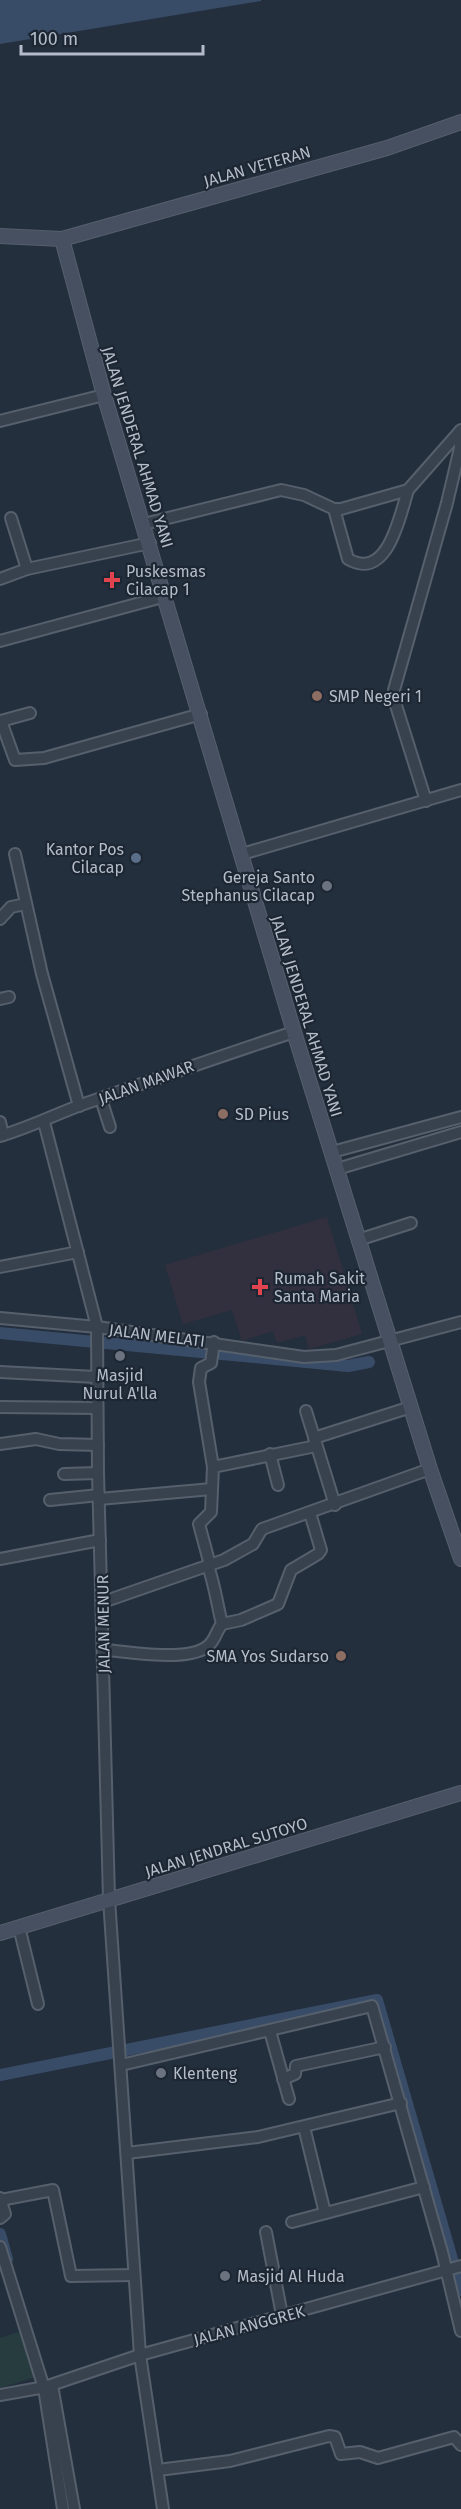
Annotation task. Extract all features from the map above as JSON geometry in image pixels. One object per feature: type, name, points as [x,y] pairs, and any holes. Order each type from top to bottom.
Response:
[{"type":"main road","name":"JALAN VETERAN","points":[[0,236],[62,239],[387,148],[461,123]]},
{"type":"main road","name":"JALAN JENDERAL AHMAD YANI","points":[[62,239],[104,395],[357,1240],[430,1469],[460,1553]]},
{"type":"main road","name":"JALAN JENDRAL SUTOYO","points":[[0,1933],[461,1793]]},
{"type":"street","points":[[0,421],[104,395]]},
{"type":"street","points":[[334,509],[348,559],[365,563],[374,560],[388,549],[408,490],[460,431]]},
{"type":"street","points":[[426,801],[394,699],[394,690],[447,503],[460,448],[460,431]]},
{"type":"street","points":[[144,524],[281,490],[304,495],[334,509],[408,490]]},
{"type":"street","points":[[11,518],[27,569]]},
{"type":"street","points":[[0,579],[27,569],[150,543]]},
{"type":"street","points":[[0,641],[166,596]]},
{"type":"street","points":[[30,713],[1,722],[5,751],[15,760],[44,758],[201,714]]},
{"type":"street","points":[[242,854],[461,790]]},
{"type":"street","points":[[15,854],[42,974],[79,1106]]},
{"type":"street","points":[[0,919],[11,907],[26,903]]},
{"type":"street","name":"JALAN MAWAR","points":[[1,1136],[44,1122],[79,1106],[294,1032]]},
{"type":"street","points":[[101,1099],[110,1127]]},
{"type":"street","points":[[332,1152],[461,1117]]},
{"type":"street","points":[[0,1122],[1,1136]]},
{"type":"street","name":"JALAN MELATI","points":[[44,1122],[97,1329],[213,1352],[304,1357],[336,1355],[461,1322]]},
{"type":"street","points":[[337,1169],[461,1132]]},
{"type":"street","points":[[357,1240],[411,1223]]},
{"type":"street","points":[[0,1267],[78,1252]]},
{"type":"street","points":[[0,1318],[97,1329]]},
{"type":"street","name":"JALAN MENUR","points":[[97,1329],[98,1473],[109,1899],[140,2355],[163,2509]]},
{"type":"street","points":[[104,1650],[126,1651],[137,1655],[183,1655],[211,1644],[222,1624],[216,1602],[218,1592],[199,1524],[211,1512],[213,1467],[198,1382],[201,1368],[213,1352]]},
{"type":"street","points":[[0,1372],[96,1377]]},
{"type":"street","points":[[0,1407],[97,1408]]},
{"type":"street","points":[[213,1467],[270,1454],[294,1452],[411,1407]]},
{"type":"street","points":[[306,1411],[334,1505]]},
{"type":"street","points":[[0,1444],[36,1440],[59,1444],[98,1445]]},
{"type":"street","points":[[270,1454],[278,1485]]},
{"type":"street","points":[[103,1602],[209,1565],[244,1550],[253,1544],[262,1529],[310,1514],[430,1469]]},
{"type":"street","points":[[64,1474],[98,1473]]},
{"type":"street","points":[[50,1500],[212,1489]]},
{"type":"street","points":[[222,1624],[241,1620],[280,1602],[284,1582],[291,1570],[321,1550],[310,1514]]},
{"type":"street","points":[[0,1559],[100,1540]]},
{"type":"street","points":[[19,1927],[38,2004]]},
{"type":"street","points":[[121,2059],[270,2031],[371,2005],[375,2009],[424,2187],[454,2268],[461,2331]]},
{"type":"street","points":[[270,2031],[289,2099]]},
{"type":"street","points":[[283,2079],[295,2074],[296,2066],[385,2047]]},
{"type":"street","points":[[127,2153],[247,2139],[401,2103]]},
{"type":"street","points":[[304,2127],[325,2213]]},
{"type":"street","points":[[292,2222],[424,2187]]},
{"type":"street","points":[[2,2217],[0,2199],[53,2190],[56,2195],[71,2276],[135,2275]]},
{"type":"street","points":[[266,2232],[282,2315]]},
{"type":"street","points":[[0,2247],[48,2386],[74,2509]]},
{"type":"street","name":"JALAN ANGGREK","points":[[0,2395],[48,2386],[140,2355],[454,2268]]},
{"type":"street","points":[[48,2386],[63,2509]]},
{"type":"street","points":[[158,2470],[230,2461],[329,2436],[335,2437],[342,2454],[360,2452],[376,2458],[454,2437],[461,2445]]},
{"type":"shaded area","name":"Rumah Sakit Santa Maria","points":[[327,1217],[362,1334],[309,1349],[305,1335],[277,1343],[273,1331],[242,1341],[232,1310],[183,1324],[165,1265]]},
{"type":"green space","points":[[22,2331],[36,2377],[0,2388],[0,2338]]},
{"type":"water","points":[[0,0],[261,0],[261,1],[0,44]]},
{"type":"waterway","points":[[0,1333],[348,1366],[369,1362]]},
{"type":"waterway","points":[[0,2075],[377,2000],[461,2290]]},
{"type":"waterway","points":[[0,2234],[7,2259]]},
{"type":"place","name":"Puskesmas Cilacap 1","points":[[112,580]]},
{"type":"place","name":"SMP Negeri 1","points":[[317,696]]},
{"type":"place","name":"Kantor Pos Cilacap","points":[[136,858]]},
{"type":"place","name":"Gereja Santo Stephanus Cilacap","points":[[327,886]]},
{"type":"place","name":"SD Pius","points":[[223,1114]]},
{"type":"place","name":"Rumah Sakit Santa Maria","points":[[260,1287]]},
{"type":"place","name":"Masjid Nurul A'lla","points":[[120,1356]]},
{"type":"place","name":"SMA Yos Sudarso","points":[[341,1656]]},
{"type":"place","name":"Klenteng","points":[[161,2073]]},
{"type":"place","name":"Masjid Al Huda","points":[[225,2276]]}]
